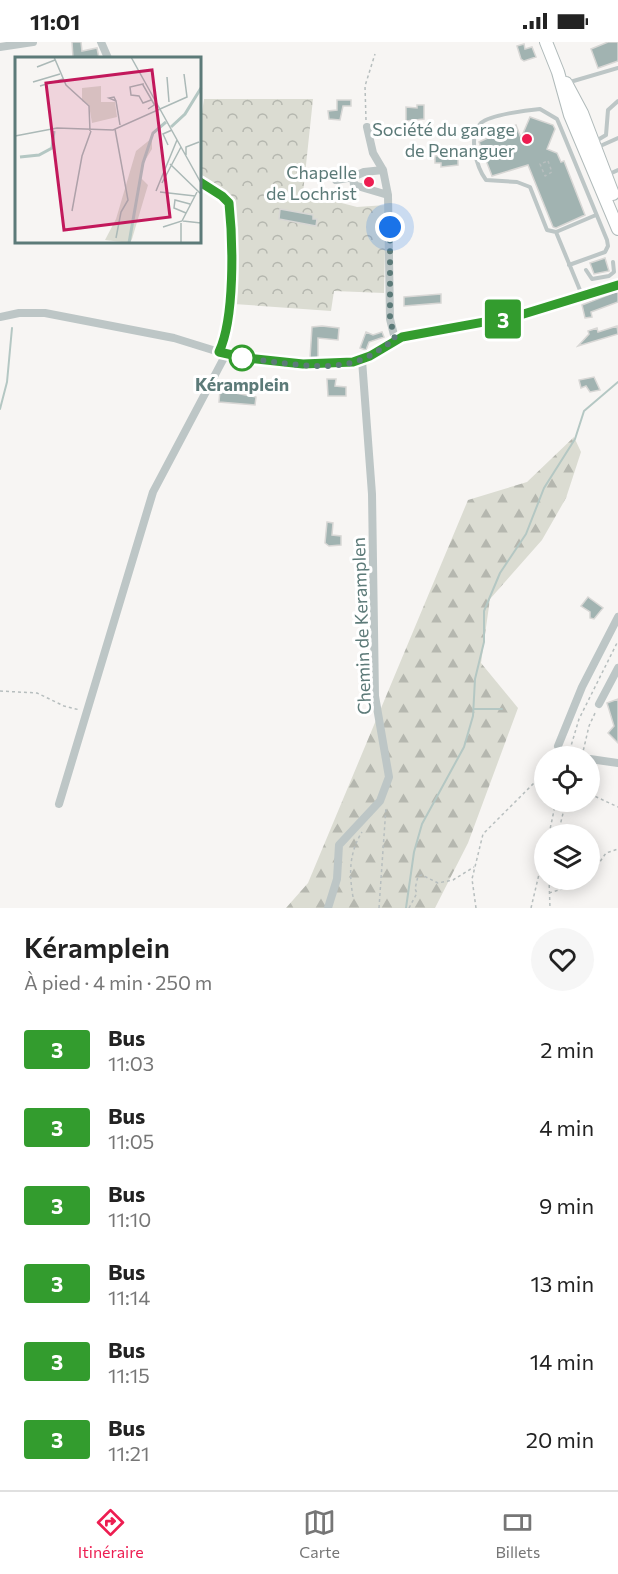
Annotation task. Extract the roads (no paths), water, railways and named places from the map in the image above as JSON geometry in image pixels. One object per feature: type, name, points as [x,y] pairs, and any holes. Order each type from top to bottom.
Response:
[{"type":"main road","points":[[546,42],[562,80],[582,112],[591,151],[618,229]]},
{"type":"main road","points":[[602,178],[618,208]]},
{"type":"street","points":[[0,47],[33,42]]},
{"type":"street","points":[[101,42],[108,57]]},
{"type":"street","points":[[367,127],[373,153],[383,170],[388,195],[390,319],[395,339]]},
{"type":"street","points":[[336,180],[353,177],[363,171],[383,170]]},
{"type":"street","points":[[353,177],[354,185],[370,192],[388,195]]},
{"type":"street","points":[[59,804],[153,492],[223,353],[229,302],[229,203],[201,183]]},
{"type":"street","points":[[0,317],[31,313],[72,318],[183,340],[223,353],[303,364],[333,365],[362,360],[395,339],[517,316],[618,285]]},
{"type":"street","name":"Chemin de Keramplen","points":[[328,908],[337,879],[339,845],[366,818],[385,791],[389,769],[375,696],[372,494],[362,360]]},
{"type":"street","points":[[558,746],[582,687],[618,617]]},
{"type":"street","points":[[599,704],[618,668]]},
{"type":"street","points":[[600,760],[618,763]]},
{"type":"lane","points":[[562,80],[618,68]]},
{"type":"lane","points":[[576,166],[606,135],[608,110],[618,101]]},
{"type":"lane","points":[[569,266],[608,250],[596,215],[556,119],[540,109],[486,120],[477,128],[475,150],[477,163],[486,180],[517,182],[530,187],[547,230],[556,232],[596,215]]},
{"type":"lane","points":[[591,151],[618,138]]},
{"type":"lane","points":[[602,178],[618,170]]},
{"type":"lane","points":[[556,232],[582,295]]},
{"type":"lane","points":[[586,270],[592,279],[604,278],[612,275],[613,262]]},
{"type":"lane","points":[[604,278],[607,287]]},
{"type":"waterway","points":[[0,409],[7,382],[12,328]]},
{"type":"waterway","points":[[406,908],[414,852],[422,824],[464,747],[473,716],[475,679],[484,642],[484,611],[500,573],[526,534],[544,488],[575,439],[584,411],[618,382]]},
{"type":"waterway","points":[[474,709],[502,709]]},
{"type":"place","name":"Société du garage de Penanguer","points":[[527,139]]},
{"type":"place","name":"Chapelle de Lochrist","points":[[369,182]]},
{"type":"place","name":"Kéramplein","points":[[242,358]]}]
